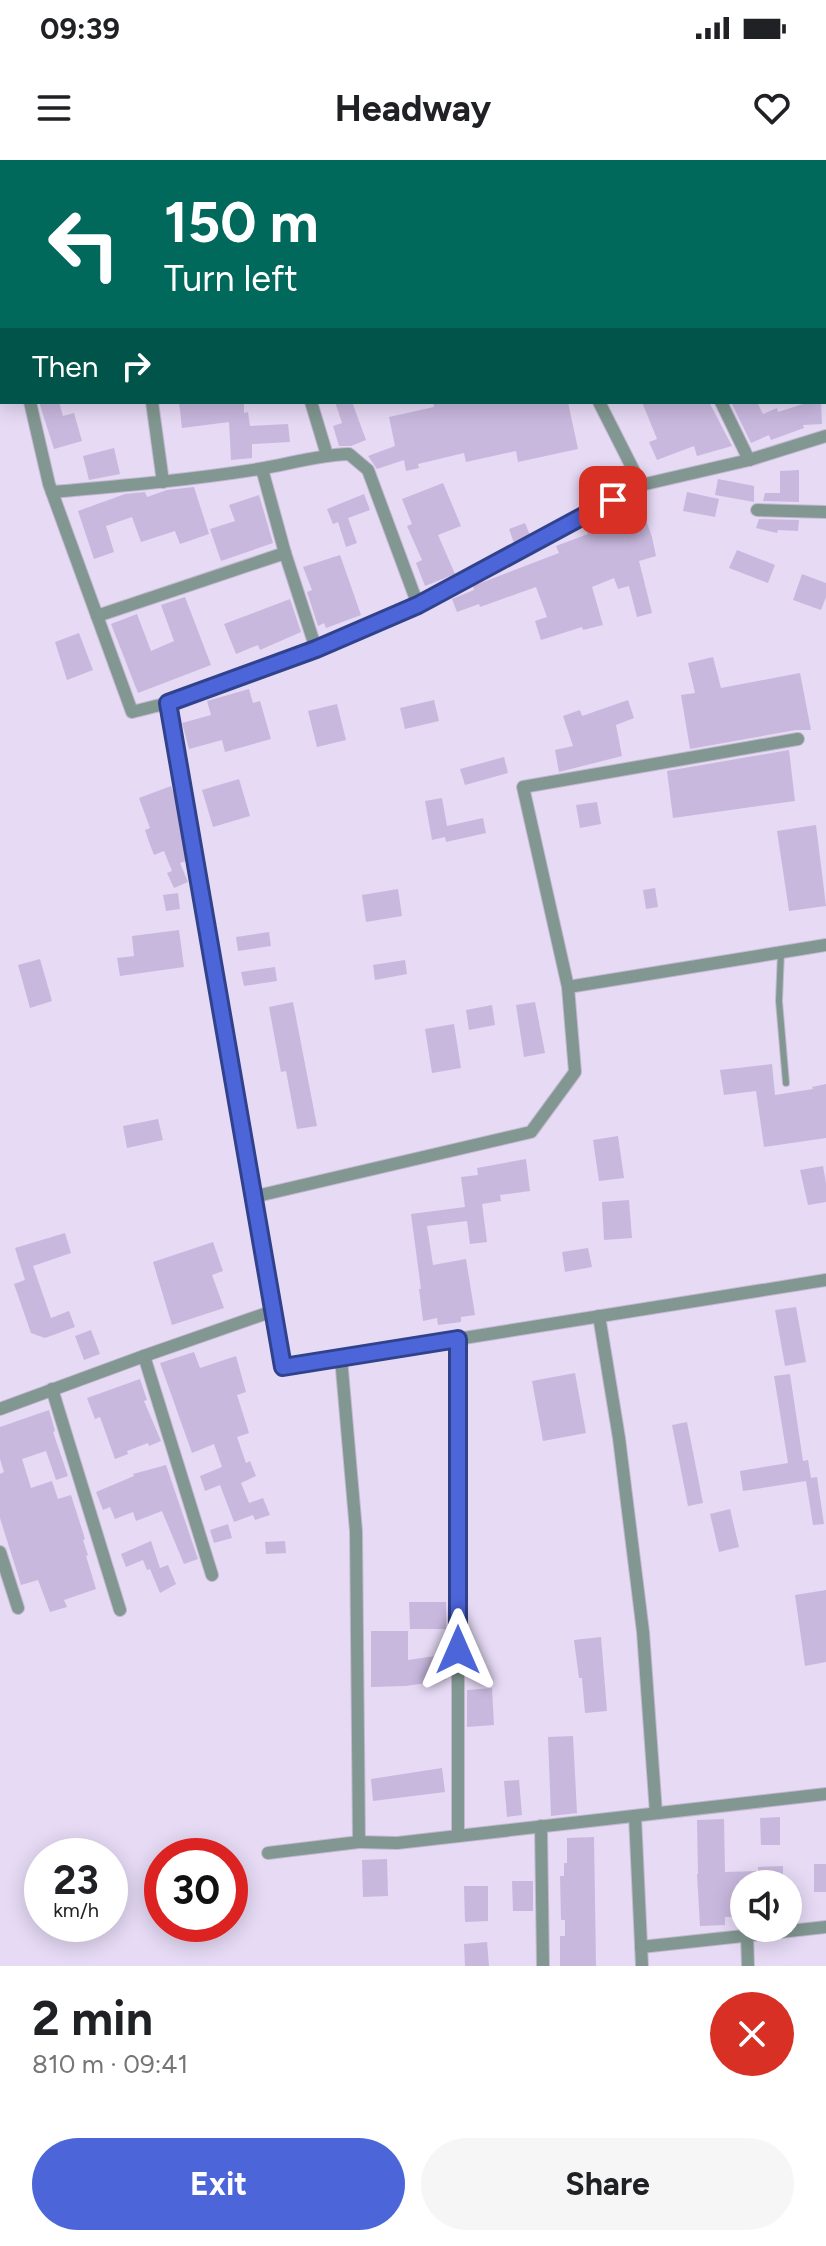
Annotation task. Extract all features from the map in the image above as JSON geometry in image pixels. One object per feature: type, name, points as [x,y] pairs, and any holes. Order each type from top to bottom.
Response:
[{"type":"street","points":[[30,404],[52,492],[132,712],[168,703],[316,649],[418,605],[641,485],[749,460],[826,436]]},
{"type":"street","points":[[152,404],[163,482]]},
{"type":"street","points":[[312,404],[327,455]]},
{"type":"street","points":[[600,404],[641,485]]},
{"type":"street","points":[[722,404],[749,460]]},
{"type":"street","points":[[52,492],[163,482],[349,454],[368,470],[418,605]]},
{"type":"street","points":[[262,469],[316,649]]},
{"type":"street","points":[[757,510],[826,512]]},
{"type":"street","points":[[97,616],[285,553]]},
{"type":"street","points":[[168,703],[283,1367],[826,1280]]},
{"type":"street","points":[[253,1197],[531,1132],[575,1072],[568,987],[523,787],[798,739]]},
{"type":"street","points":[[568,987],[826,945]]},
{"type":"street","points":[[0,1409],[273,1311]]},
{"type":"street","points":[[599,1316],[619,1438],[643,1632],[656,1813]]},
{"type":"street","points":[[458,1339],[458,1836]]},
{"type":"street","points":[[144,1356],[212,1575]]},
{"type":"street","points":[[341,1358],[356,1531],[359,1842]]},
{"type":"street","points":[[52,1389],[120,1610]]},
{"type":"street","points":[[0,1552],[18,1608]]},
{"type":"street","points":[[268,1853],[359,1842],[397,1843],[826,1794]]},
{"type":"street","points":[[635,1816],[642,1966]]},
{"type":"street","points":[[541,1826],[543,1966]]},
{"type":"street","points":[[802,1929],[826,1927]]},
{"type":"street","points":[[641,1947],[730,1937]]},
{"type":"street","points":[[747,1942],[748,1966]]},
{"type":"lane","points":[[781,952],[779,1001],[786,1083]]},
{"type":"building","points":[[40,404],[60,404],[63,416],[74,413],[82,441],[54,449]]},
{"type":"building","points":[[179,404],[244,404],[250,426],[288,424],[290,442],[252,444],[252,458],[231,460],[229,422],[182,428]]},
{"type":"building","points":[[336,404],[353,404],[366,440],[351,446],[339,446],[333,426],[342,423]]},
{"type":"building","points":[[433,404],[568,404],[578,449],[518,462],[516,451],[466,462],[464,453],[418,464],[419,468],[406,471],[404,460],[377,469],[368,456],[395,446],[389,417],[434,407]]},
{"type":"building","points":[[643,404],[710,404],[732,446],[697,456],[694,446],[657,460],[649,442],[657,439]]},
{"type":"building","points":[[732,404],[758,404],[763,414],[777,408],[778,412],[803,404],[821,404],[822,424],[803,425],[804,428],[771,440],[769,435],[751,443]]},
{"type":"building","points":[[114,448],[120,474],[89,480],[83,456]]},
{"type":"building","points":[[799,470],[799,502],[763,501],[765,493],[780,493],[780,471]]},
{"type":"building","points":[[718,479],[754,486],[754,502],[715,495]]},
{"type":"building","points":[[443,483],[461,526],[438,535],[455,574],[425,586],[416,563],[422,560],[407,526],[412,524],[402,499]]},
{"type":"building","points":[[194,487],[209,534],[180,544],[175,531],[141,542],[132,517],[106,526],[114,552],[94,559],[78,511],[125,494],[145,492],[147,497],[167,490]]},
{"type":"building","points":[[687,492],[719,499],[715,517],[683,511]]},
{"type":"building","points":[[364,494],[370,510],[348,518],[357,543],[346,547],[338,522],[333,524],[327,509]]},
{"type":"building","points":[[259,495],[273,543],[221,561],[210,529],[235,521],[229,505]]},
{"type":"building","points":[[640,503],[656,556],[639,561],[652,613],[637,617],[629,586],[618,589],[614,578],[592,587],[603,625],[583,630],[582,627],[541,640],[535,621],[547,617],[536,587],[457,612],[452,599],[474,590],[473,586],[559,553],[556,546],[588,534],[585,527]]},
{"type":"building","points":[[759,519],[799,520],[798,531],[778,530],[777,533],[756,528]]},
{"type":"building","points":[[525,523],[530,535],[514,543],[509,529]]},
{"type":"building","points":[[737,550],[775,565],[768,583],[729,568]]},
{"type":"building","points":[[340,555],[361,615],[326,628],[324,623],[318,626],[307,592],[312,590],[303,567]]},
{"type":"building","points":[[802,574],[826,583],[826,597],[821,610],[793,600]]},
{"type":"building","points":[[185,597],[211,665],[138,693],[111,624],[137,614],[151,651],[174,641],[161,605]]},
{"type":"building","points":[[290,599],[301,632],[260,650],[258,645],[236,654],[224,624]]},
{"type":"building","points":[[79,633],[93,670],[67,680],[55,642]]},
{"type":"building","points":[[713,657],[721,688],[800,673],[811,730],[690,749],[681,695],[695,693],[688,663]]},
{"type":"building","points":[[249,689],[253,703],[260,701],[271,739],[225,752],[222,740],[189,749],[182,723],[211,715],[207,701]]},
{"type":"building","points":[[434,700],[439,721],[405,729],[400,708]]},
{"type":"building","points":[[628,700],[634,718],[616,725],[622,756],[559,772],[555,750],[573,746],[563,716],[580,710],[582,716]]},
{"type":"building","points":[[337,704],[346,740],[317,747],[308,711]]},
{"type":"building","points":[[789,750],[795,801],[673,818],[667,771]]},
{"type":"building","points":[[504,757],[508,773],[465,785],[460,769]]},
{"type":"building","points":[[239,779],[250,816],[213,827],[202,790]]},
{"type":"building","points":[[171,786],[186,861],[180,863],[188,882],[174,888],[167,873],[172,871],[164,851],[154,855],[145,830],[150,828],[139,798]]},
{"type":"building","points":[[442,798],[447,826],[483,818],[486,833],[446,842],[445,837],[432,840],[425,801]]},
{"type":"building","points":[[597,802],[601,824],[580,828],[576,805]]},
{"type":"building","points":[[816,825],[826,906],[789,911],[777,831]]},
{"type":"building","points":[[655,888],[658,907],[646,909],[643,890]]},
{"type":"building","points":[[398,889],[402,916],[366,922],[362,895]]},
{"type":"building","points":[[178,893],[180,909],[166,911],[163,895]]},
{"type":"building","points":[[179,930],[184,967],[120,976],[117,958],[134,956],[132,936]]},
{"type":"building","points":[[269,932],[271,946],[238,951],[236,937]]},
{"type":"building","points":[[40,959],[52,1001],[30,1008],[18,965]]},
{"type":"building","points":[[405,960],[407,974],[375,980],[373,965]]},
{"type":"building","points":[[275,967],[277,981],[244,986],[241,972]]},
{"type":"building","points":[[293,1002],[317,1126],[297,1129],[286,1071],[281,1072],[269,1007]]},
{"type":"building","points":[[535,1002],[545,1053],[524,1057],[516,1005]]},
{"type":"building","points":[[492,1005],[495,1025],[469,1030],[466,1010]]},
{"type":"building","points":[[454,1024],[461,1068],[432,1073],[425,1029]]},
{"type":"building","points":[[772,1064],[775,1095],[826,1084],[826,1138],[764,1147],[756,1091],[724,1095],[720,1070]]},
{"type":"building","points":[[158,1119],[163,1140],[127,1148],[123,1126]]},
{"type":"building","points":[[618,1136],[624,1178],[599,1181],[593,1140]]},
{"type":"building","points":[[526,1159],[530,1191],[500,1195],[501,1201],[482,1204],[487,1242],[470,1244],[467,1221],[427,1226],[433,1265],[466,1259],[475,1315],[461,1317],[461,1322],[438,1325],[437,1318],[423,1321],[411,1214],[465,1207],[461,1177],[478,1175],[477,1168]]},
{"type":"building","points":[[823,1166],[826,1202],[808,1205],[800,1170]]},
{"type":"building","points":[[629,1200],[632,1238],[604,1240],[602,1202]]},
{"type":"building","points":[[65,1233],[71,1253],[33,1266],[51,1318],[69,1311],[75,1327],[45,1338],[31,1333],[14,1284],[25,1280],[15,1248]]},
{"type":"building","points":[[213,1242],[223,1271],[212,1275],[224,1308],[172,1325],[153,1262]]},
{"type":"building","points":[[588,1248],[592,1267],[565,1272],[562,1252]]},
{"type":"building","points":[[796,1307],[806,1362],[785,1366],[775,1310]]},
{"type":"building","points":[[91,1330],[100,1354],[84,1360],[75,1336]]},
{"type":"building","points":[[194,1352],[200,1368],[236,1356],[246,1392],[237,1395],[249,1433],[237,1437],[246,1463],[250,1461],[256,1476],[241,1483],[249,1503],[263,1498],[270,1515],[255,1520],[253,1515],[234,1522],[220,1485],[205,1491],[200,1476],[222,1467],[214,1444],[192,1453],[160,1363]]},
{"type":"building","points":[[575,1373],[586,1433],[543,1441],[532,1381]]},
{"type":"building","points":[[790,1374],[803,1461],[808,1460],[811,1478],[817,1477],[824,1524],[813,1525],[806,1481],[743,1491],[740,1471],[788,1463],[774,1376]]},
{"type":"building","points":[[140,1379],[147,1400],[144,1401],[161,1441],[127,1451],[128,1454],[115,1459],[100,1417],[95,1419],[87,1398]]},
{"type":"building","points":[[49,1410],[68,1476],[56,1480],[46,1451],[22,1459],[31,1488],[52,1481],[58,1499],[71,1495],[96,1589],[64,1600],[67,1607],[50,1612],[38,1580],[21,1585],[0,1518],[0,1474],[4,1472],[0,1459],[0,1427]]},
{"type":"building","points":[[687,1422],[703,1503],[688,1506],[672,1425]]},
{"type":"building","points":[[166,1465],[198,1559],[184,1564],[162,1511],[136,1521],[133,1512],[115,1519],[110,1507],[103,1510],[96,1492],[133,1474]]},
{"type":"building","points":[[730,1509],[739,1547],[719,1552],[710,1514]]},
{"type":"building","points":[[228,1524],[232,1538],[214,1543],[210,1530]]},
{"type":"building","points":[[151,1541],[160,1568],[168,1565],[176,1584],[160,1593],[143,1560],[126,1567],[121,1554]]},
{"type":"building","points":[[285,1541],[286,1553],[266,1554],[265,1542]]},
{"type":"building","points":[[826,1590],[826,1662],[805,1666],[795,1595]]},
{"type":"building","points":[[409,1602],[446,1602],[446,1629],[410,1629]]},
{"type":"building","points":[[371,1631],[408,1631],[408,1660],[442,1655],[446,1680],[371,1687]]},
{"type":"building","points":[[601,1637],[607,1711],[585,1713],[574,1640]]},
{"type":"building","points":[[492,1688],[494,1725],[467,1727],[467,1690]]},
{"type":"building","points":[[573,1736],[577,1813],[551,1816],[548,1737]]},
{"type":"building","points":[[442,1768],[445,1792],[373,1801],[371,1779]]},
{"type":"building","points":[[519,1780],[522,1815],[507,1817],[504,1781]]},
{"type":"building","points":[[780,1817],[780,1845],[761,1845],[760,1818]]},
{"type":"building","points":[[724,1819],[725,1872],[730,1872],[730,1917],[725,1917],[725,1925],[700,1926],[697,1820]]},
{"type":"building","points":[[594,1837],[596,1966],[560,1966],[560,1936],[565,1936],[565,1920],[561,1920],[560,1876],[564,1876],[564,1863],[567,1863],[567,1838]]},
{"type":"building","points":[[387,1859],[388,1896],[363,1897],[362,1860]]},
{"type":"building","points":[[814,1864],[826,1864],[826,1892],[814,1892]]},
{"type":"building","points":[[783,1866],[783,1870],[758,1870],[758,1867]]},
{"type":"building","points":[[512,1881],[533,1881],[533,1911],[513,1911]]},
{"type":"building","points":[[464,1886],[488,1886],[488,1921],[465,1922]]},
{"type":"building","points":[[487,1942],[489,1966],[465,1966],[464,1944]]},
{"type":"route","points":[[458,1650],[458,1339],[283,1367],[168,703],[316,649],[418,605],[613,500]]}]
